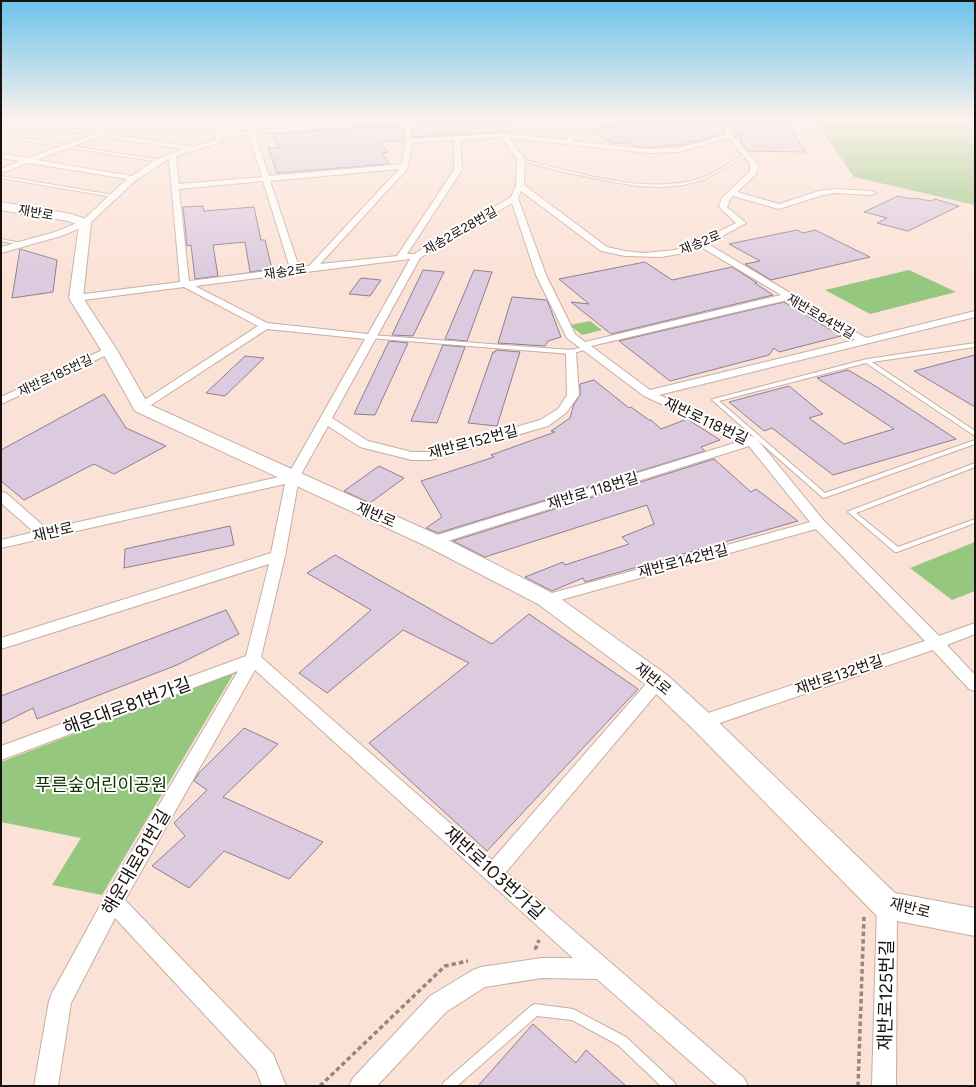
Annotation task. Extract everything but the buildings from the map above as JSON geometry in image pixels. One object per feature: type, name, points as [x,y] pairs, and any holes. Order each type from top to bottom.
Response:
[{"type":"main road","name":"재반로","points":[[1,206],[71,218],[85,223]]},
{"type":"main road","points":[[85,223],[76,298],[109,350],[141,407]]},
{"type":"main road","name":"재반로","points":[[141,407],[433,541],[546,599],[658,682],[702,722],[887,905],[975,922]]},
{"type":"street","points":[[95,172],[133,178]]},
{"type":"street","points":[[1,250],[58,234],[85,223],[112,196],[133,178],[143,172]]},
{"type":"street","points":[[174,172],[185,284],[265,326],[371,337]]},
{"type":"street","points":[[264,172],[295,270]]},
{"type":"street","points":[[176,187],[344,172]]},
{"type":"street","name":"재송2로","points":[[76,298],[312,268],[400,172]]},
{"type":"street","points":[[400,258],[457,172]]},
{"type":"street","name":"재송2로28번길","points":[[312,268],[416,256],[514,198],[520,186],[521,172]]},
{"type":"street","points":[[735,206],[724,204],[725,200],[753,172]]},
{"type":"street","name":"재송2로","points":[[520,186],[604,249],[643,255],[662,255],[683,251],[702,244],[742,223],[723,207],[724,204]]},
{"type":"street","points":[[731,194],[779,207],[822,193],[835,191],[872,193]]},
{"type":"street","name":"재반로118번길","points":[[514,198],[541,275],[571,336],[648,394],[752,441],[819,524],[936,643],[975,685]]},
{"type":"street","points":[[746,205],[757,201]]},
{"type":"street","name":"재반로84번길","points":[[702,244],[788,297],[864,341],[975,314]]},
{"type":"street","points":[[293,478],[416,256]]},
{"type":"street","points":[[586,346],[788,297]]},
{"type":"street","points":[[141,407],[265,326]]},
{"type":"street","points":[[648,394],[864,341]]},
{"type":"street","name":"재반로185번길","points":[[1,401],[109,350]]},
{"type":"street","name":"재반로152번길","points":[[326,419],[364,444],[412,456],[431,456],[544,423],[562,411],[573,395],[571,352]]},
{"type":"street","name":"재반로 118번길","points":[[433,541],[752,441]]},
{"type":"street","name":"재반로","points":[[1,544],[293,478]]},
{"type":"street","name":"해운대로81번길","points":[[46,1086],[60,1001],[113,902],[254,659],[278,556],[293,478]]},
{"type":"street","points":[[1,496],[44,534]]},
{"type":"street","name":"재반로142번길","points":[[546,599],[819,524]]},
{"type":"street","points":[[1,644],[278,556]]},
{"type":"street","name":"재반로132번길","points":[[702,722],[936,643],[975,628]]},
{"type":"street","name":"해운대로81번가길","points":[[1,753],[254,659]]},
{"type":"street","name":"재반로103번가길","points":[[254,659],[601,969],[736,1086]]},
{"type":"street","points":[[493,872],[658,682]]},
{"type":"street","points":[[113,902],[266,1062],[274,1086]]},
{"type":"street","name":"재반로125번길","points":[[884,1086],[887,905]]},
{"type":"street","points":[[361,1086],[438,1004],[481,977],[542,968],[601,969]]},
{"type":"lane","points":[[572,172],[616,182],[655,185],[689,182],[703,178],[715,172]]},
{"type":"lane","points":[[1,177],[112,196]]},
{"type":"lane","points":[[1,240],[21,244]]},
{"type":"lane","points":[[371,337],[571,352],[586,346]]},
{"type":"lane","points":[[975,345],[867,361],[715,400],[824,496],[975,442]]},
{"type":"lane","points":[[867,361],[975,434]]},
{"type":"lane","points":[[975,465],[851,512],[897,550],[975,521]]},
{"type":"lane","points":[[448,1086],[535,1010],[573,1015],[622,1041],[670,1086]]},
{"type":"green space","points":[[850,172],[975,172],[975,205],[854,177]]},
{"type":"green space","points":[[909,270],[956,292],[870,314],[825,290]]},
{"type":"green space","points":[[590,321],[602,330],[582,335],[570,325]]},
{"type":"green space","points":[[975,542],[975,591],[952,600],[910,568]]},
{"type":"green space","name":"푸른숲어린이공원","points":[[234,673],[102,895],[52,885],[81,838],[1,822],[1,762]]}]
